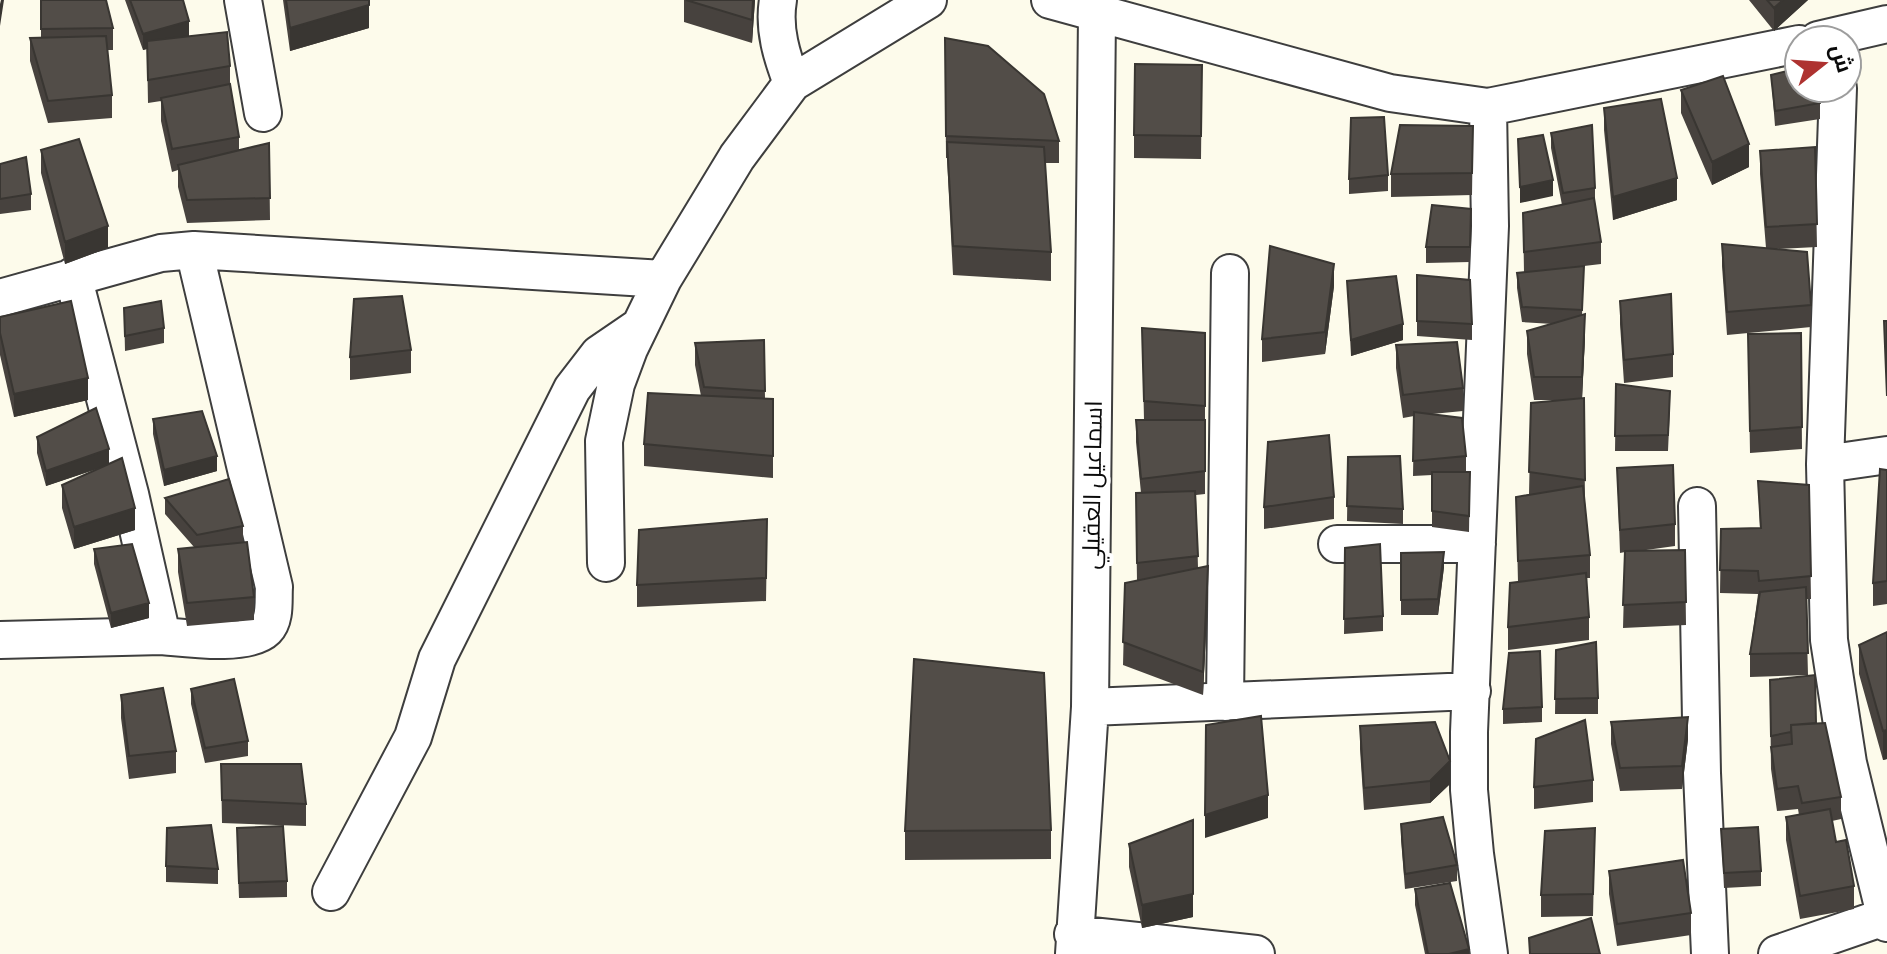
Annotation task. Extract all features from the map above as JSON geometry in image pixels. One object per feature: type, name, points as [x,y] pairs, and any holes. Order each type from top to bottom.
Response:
[{"type":"street","points":[[243,0],[263,113]]},
{"type":"street","points":[[778,0],[776,25],[792,83]]},
{"type":"street","points":[[606,563],[604,441],[616,384],[663,279],[737,157],[792,83],[928,0]]},
{"type":"street","points":[[1050,0],[1390,93],[1488,107],[1783,47]]},
{"type":"street","name":"اسماعيل العقيلي","points":[[1073,944],[1090,707],[1097,15]]},
{"type":"street","points":[[1777,954],[1886,918],[1859,814],[1829,640],[1825,464],[1837,104]]},
{"type":"street","points":[[1488,107],[1490,226],[1469,790],[1489,954]]},
{"type":"street","points":[[0,298],[161,253],[194,250],[663,279]]},
{"type":"street","points":[[0,640],[162,636],[234,640],[266,629],[272,618],[274,587],[194,250]]},
{"type":"street","points":[[1225,702],[1230,273]]},
{"type":"street","points":[[73,276],[130,494],[162,636]]},
{"type":"street","points":[[331,892],[403,758],[421,715],[437,659],[572,389],[599,354],[640,326]]},
{"type":"street","points":[[1825,464],[1887,455]]},
{"type":"street","points":[[1697,506],[1702,773],[1710,954]]},
{"type":"street","points":[[1337,544],[1477,544]]},
{"type":"street","points":[[1090,707],[1472,691]]},
{"type":"street","points":[[1073,944],[1256,954]]},
{"type":"building","points":[[41,0],[106,0],[113,28],[41,29]]},
{"type":"building","points":[[130,0],[183,0],[189,21],[143,34]]},
{"type":"building","points":[[286,0],[369,0],[369,5],[290,28]]},
{"type":"building","points":[[686,0],[753,0],[752,20]]},
{"type":"building","points":[[1767,0],[1783,0],[1774,8]]},
{"type":"building","points":[[227,32],[230,66],[148,80],[147,41]]},
{"type":"building","points":[[106,36],[112,95],[48,101],[30,38]]},
{"type":"building","points":[[945,38],[988,46],[1044,94],[1059,141],[946,136]]},
{"type":"building","points":[[1135,64],[1202,65],[1201,136],[1134,135]]},
{"type":"building","points":[[1783,72],[1783,104],[1814,104],[1775,111],[1771,75]]},
{"type":"building","points":[[1723,76],[1749,144],[1712,162],[1681,90]]},
{"type":"building","points":[[230,84],[239,137],[172,149],[161,98]]},
{"type":"building","points":[[1661,99],[1677,178],[1613,197],[1604,108]]},
{"type":"building","points":[[1384,117],[1388,175],[1349,179],[1351,118]]},
{"type":"building","points":[[1400,125],[1473,126],[1472,173],[1391,174]]},
{"type":"building","points":[[1592,125],[1595,188],[1563,193],[1551,133]]},
{"type":"building","points":[[1543,135],[1553,180],[1520,187],[1518,139]]},
{"type":"building","points":[[79,139],[108,226],[65,242],[41,150]]},
{"type":"building","points":[[947,142],[1044,147],[1051,252],[953,246]]},
{"type":"building","points":[[269,143],[270,198],[187,200],[178,165]]},
{"type":"building","points":[[1815,147],[1817,224],[1766,227],[1760,151]]},
{"type":"building","points":[[26,157],[31,194],[0,199],[0,164]]},
{"type":"building","points":[[1594,198],[1601,242],[1524,252],[1523,213]]},
{"type":"building","points":[[1432,205],[1471,209],[1470,247],[1426,247]]},
{"type":"building","points":[[1722,244],[1807,252],[1811,305],[1727,312]]},
{"type":"building","points":[[1270,246],[1334,264],[1325,332],[1262,339]]},
{"type":"building","points":[[1584,266],[1582,310],[1522,307],[1517,273]]},
{"type":"building","points":[[1417,275],[1470,280],[1472,324],[1417,321]]},
{"type":"building","points":[[1396,276],[1403,324],[1351,340],[1347,281]]},
{"type":"building","points":[[1671,294],[1673,354],[1624,360],[1620,301]]},
{"type":"building","points":[[402,296],[411,350],[350,357],[354,299]]},
{"type":"building","points":[[71,301],[88,378],[14,394],[0,333],[0,317]]},
{"type":"building","points":[[161,301],[164,328],[125,336],[124,308]]},
{"type":"building","points":[[1585,314],[1582,377],[1534,377],[1527,331]]},
{"type":"building","points":[[1884,321],[1887,321],[1887,396]]},
{"type":"building","points":[[1142,328],[1205,333],[1205,406],[1144,401]]},
{"type":"building","points":[[1801,333],[1802,427],[1750,431],[1748,334]]},
{"type":"building","points":[[764,340],[765,391],[704,387],[695,343]]},
{"type":"building","points":[[1457,342],[1463,388],[1403,395],[1396,345]]},
{"type":"building","points":[[1616,384],[1670,391],[1668,435],[1615,436]]},
{"type":"building","points":[[648,393],[773,399],[773,456],[644,444]]},
{"type":"building","points":[[1584,398],[1585,480],[1529,472],[1531,403]]},
{"type":"building","points":[[96,408],[109,449],[46,471],[37,437]]},
{"type":"building","points":[[202,411],[217,456],[164,470],[153,419]]},
{"type":"building","points":[[1414,412],[1462,418],[1466,456],[1413,461]]},
{"type":"building","points":[[1136,420],[1205,420],[1205,471],[1141,479]]},
{"type":"building","points":[[1329,435],[1334,497],[1264,507],[1268,442]]},
{"type":"building","points":[[1400,456],[1403,509],[1347,506],[1348,457]]},
{"type":"building","points":[[122,458],[135,508],[74,527],[62,485]]},
{"type":"building","points":[[1673,465],[1675,524],[1620,530],[1617,468]]},
{"type":"building","points":[[1880,469],[1887,470],[1887,581],[1873,583]]},
{"type":"building","points":[[1432,472],[1470,472],[1469,516],[1432,511]]},
{"type":"building","points":[[229,479],[243,526],[197,535],[165,498]]},
{"type":"building","points":[[1758,481],[1809,485],[1811,576],[1759,581],[1758,571],[1720,570],[1721,529],[1761,528]]},
{"type":"building","points":[[1583,486],[1590,555],[1518,561],[1516,497]]},
{"type":"building","points":[[1195,491],[1198,556],[1137,563],[1136,493]]},
{"type":"building","points":[[767,519],[766,578],[637,585],[639,530]]},
{"type":"building","points":[[247,542],[254,597],[187,603],[178,549]]},
{"type":"building","points":[[132,544],[149,603],[111,613],[94,549]]},
{"type":"building","points":[[1380,544],[1383,616],[1344,619],[1345,548]]},
{"type":"building","points":[[1685,550],[1686,602],[1623,605],[1625,551]]},
{"type":"building","points":[[1444,552],[1438,599],[1401,600],[1401,553]]},
{"type":"building","points":[[1208,566],[1203,672],[1123,642],[1125,583]]},
{"type":"building","points":[[1586,573],[1589,617],[1508,627],[1510,583]]},
{"type":"building","points":[[1806,587],[1808,653],[1750,654],[1760,592]]},
{"type":"building","points":[[1887,632],[1887,730],[1883,731],[1859,645]]},
{"type":"building","points":[[1596,642],[1598,698],[1555,699],[1556,650]]},
{"type":"building","points":[[1540,651],[1542,707],[1503,709],[1509,653]]},
{"type":"building","points":[[914,659],[1044,673],[1051,830],[905,831]]},
{"type":"building","points":[[1815,675],[1816,723],[1791,725],[1791,732],[1771,736],[1770,680]]},
{"type":"building","points":[[234,679],[248,741],[205,748],[191,689]]},
{"type":"building","points":[[163,688],[176,751],[129,756],[121,695]]},
{"type":"building","points":[[1261,716],[1268,795],[1205,815],[1206,725]]},
{"type":"building","points":[[1688,717],[1682,766],[1620,768],[1611,722]]},
{"type":"building","points":[[1585,720],[1593,780],[1534,787],[1536,739]]},
{"type":"building","points":[[1435,722],[1450,761],[1430,781],[1364,788],[1360,726]]},
{"type":"building","points":[[1825,723],[1841,797],[1802,803],[1798,786],[1777,789],[1771,747],[1792,744],[1791,725]]},
{"type":"building","points":[[221,764],[301,764],[306,804],[222,800]]},
{"type":"building","points":[[1830,809],[1836,842],[1846,840],[1854,886],[1800,896],[1786,817]]},
{"type":"building","points":[[1443,817],[1457,865],[1405,874],[1401,824]]},
{"type":"building","points":[[1193,820],[1193,894],[1142,905],[1129,844]]},
{"type":"building","points":[[211,825],[218,869],[166,866],[167,828]]},
{"type":"building","points":[[283,826],[287,881],[239,883],[237,828]]},
{"type":"building","points":[[1758,827],[1761,871],[1724,873],[1721,829]]},
{"type":"building","points":[[1595,828],[1593,894],[1541,895],[1545,831]]},
{"type":"building","points":[[1683,860],[1691,913],[1617,924],[1609,871]]},
{"type":"building","points":[[1450,883],[1469,949],[1449,954],[1428,954],[1415,889]]},
{"type":"building","points":[[1591,918],[1600,954],[1530,954],[1529,938]]}]
